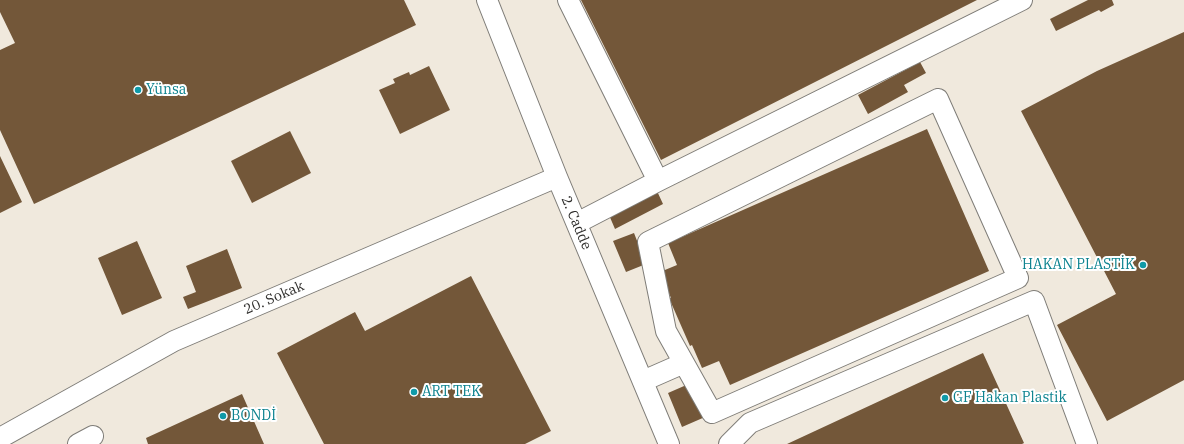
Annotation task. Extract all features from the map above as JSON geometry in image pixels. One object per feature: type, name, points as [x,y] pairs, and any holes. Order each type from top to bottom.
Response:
[{"type":"street","name":"2. Cadde","points":[[487,0],[557,177],[669,444]]},
{"type":"street","points":[[568,0],[658,181]]},
{"type":"street","points":[[577,223],[658,181],[1022,0]]},
{"type":"street","points":[[938,99],[1018,278],[712,412],[684,363],[666,331],[648,242],[938,99]]},
{"type":"street","name":"20. Sokak","points":[[0,438],[174,341],[557,177]]},
{"type":"street","points":[[729,444],[750,423],[1034,301],[1087,444]]},
{"type":"street","points":[[643,381],[684,363]]},
{"type":"shaded area","points":[[0,0],[1184,0],[1184,444],[0,444]]},
{"type":"building","name":"Yünsa","points":[[0,0],[404,0],[416,25],[34,204],[0,130],[0,50],[15,43],[0,12]]},
{"type":"building","points":[[581,0],[977,0],[661,160]]},
{"type":"building","points":[[1088,0],[1112,0],[1114,5],[1101,12],[1099,10],[1056,31],[1050,19]]},
{"type":"building","name":"HAKAN PLASTİK","points":[[1184,32],[1184,380],[1107,421],[1057,325],[1116,294],[1021,111],[1097,71]]},
{"type":"building","points":[[920,62],[926,73],[904,85],[908,92],[868,114],[858,95]]},
{"type":"building","points":[[429,66],[450,110],[400,134],[379,90],[395,83],[393,79],[409,72],[410,75]]},
{"type":"building","points":[[927,129],[989,271],[730,385],[719,361],[702,368],[692,345],[690,346],[669,298],[671,298],[660,272],[677,265],[668,243]]},
{"type":"building","points":[[290,131],[311,173],[252,203],[231,161]]},
{"type":"building","points":[[0,156],[22,202],[0,213]]},
{"type":"building","points":[[657,191],[663,204],[615,229],[609,215]]},
{"type":"building","points":[[634,233],[646,264],[626,272],[613,241]]},
{"type":"building","points":[[137,241],[162,298],[122,315],[98,258]]},
{"type":"building","points":[[227,249],[242,288],[188,309],[183,297],[196,292],[186,266]]},
{"type":"building","name":"ART TEK","points":[[471,276],[551,431],[525,444],[324,444],[277,353],[355,312],[365,331]]},
{"type":"building","name":"GF Hakan Plastik","points":[[983,353],[1024,443],[1022,444],[787,444]]},
{"type":"building","points":[[691,383],[705,417],[682,427],[668,393]]},
{"type":"building","name":"BONDİ","points":[[242,394],[264,444],[148,444],[146,438]]},
{"type":"place","name":"Yünsa","points":[[138,90]]},
{"type":"place","name":"HAKAN PLASTİK","points":[[1143,265]]},
{"type":"place","name":"ART TEK","points":[[414,392]]},
{"type":"place","name":"GF Hakan Plastik","points":[[945,398]]},
{"type":"place","name":"BONDİ","points":[[223,416]]}]
